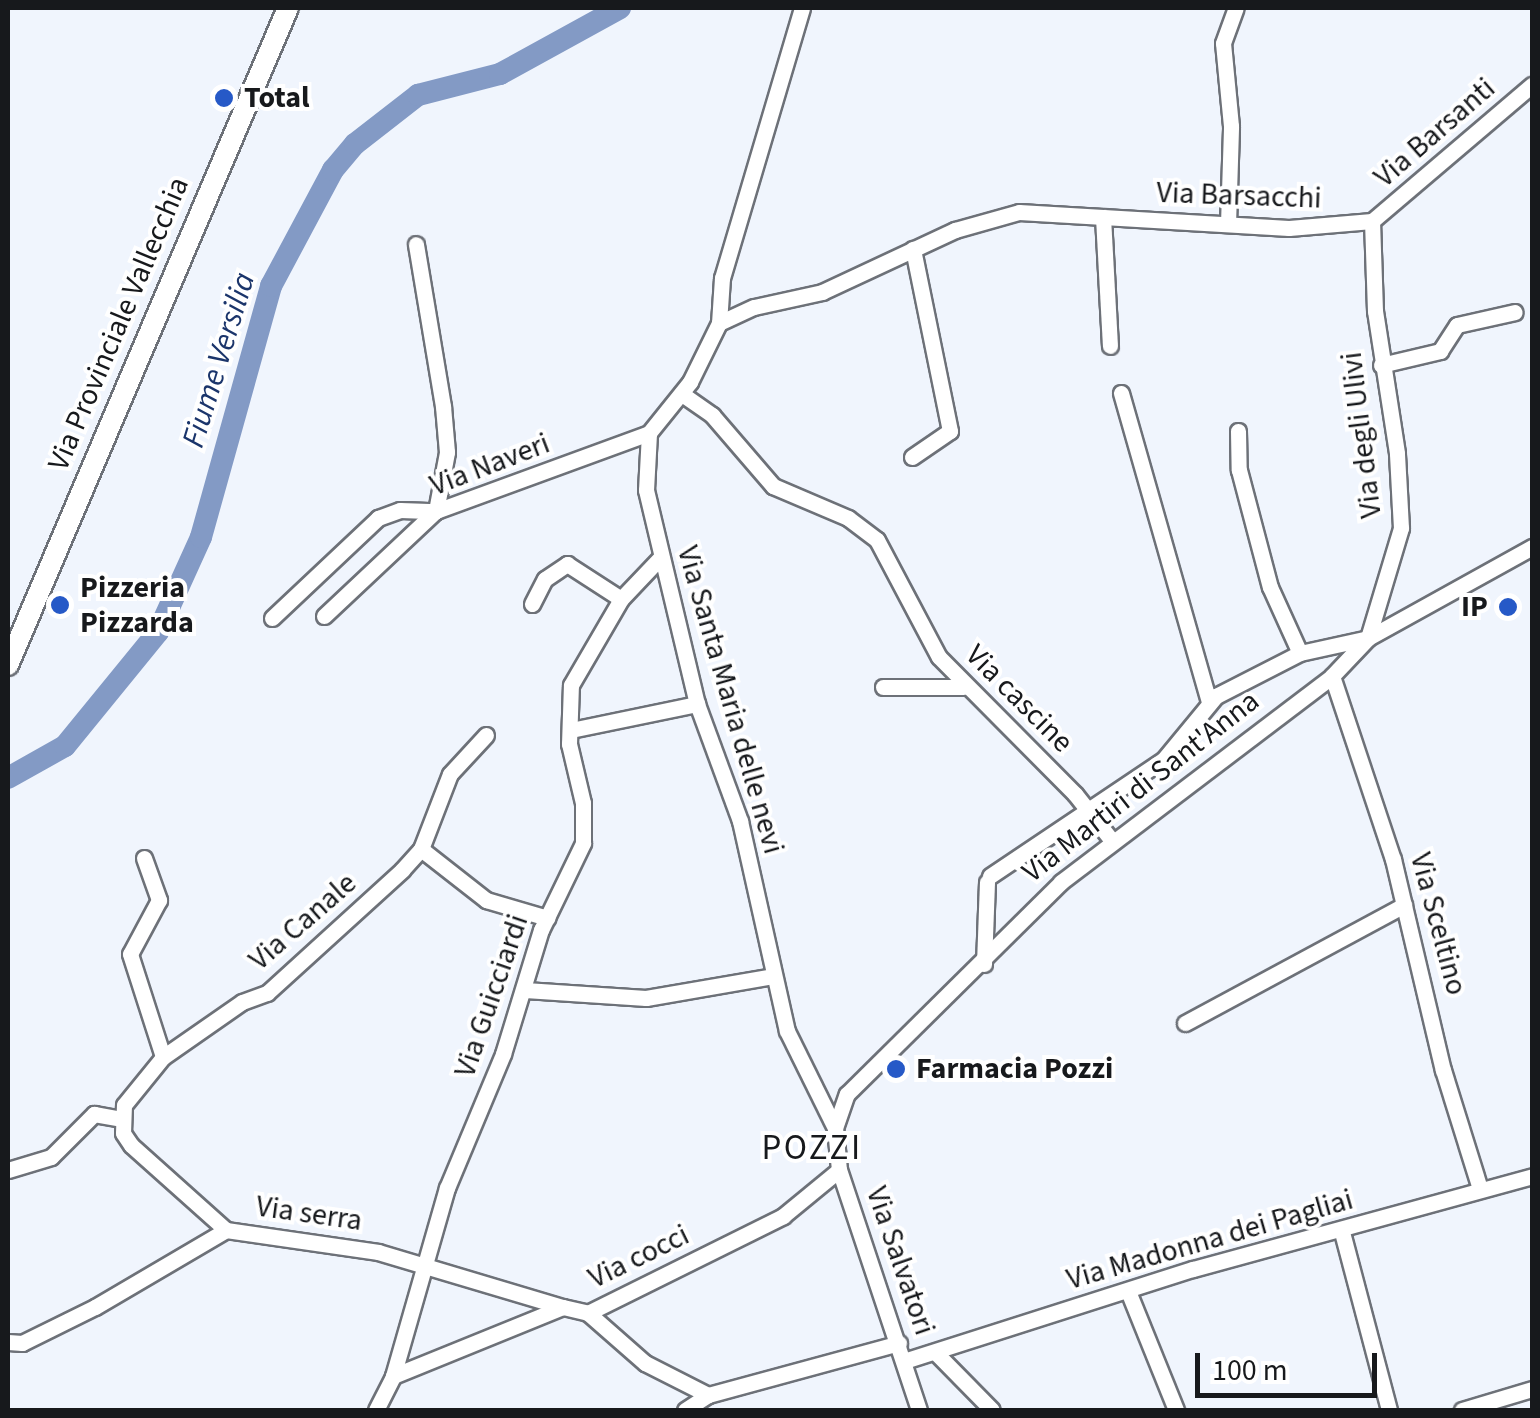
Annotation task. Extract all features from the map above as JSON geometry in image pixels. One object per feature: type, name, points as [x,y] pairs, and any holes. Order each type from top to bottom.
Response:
[{"type":"main road","name":"Via Provinciale Vallecchia","points":[[8,665],[288,8]]},
{"type":"street","points":[[649,433],[682,394],[718,323],[722,278],[802,8]]},
{"type":"street","points":[[1228,224],[1231,126],[1223,43],[1236,8]]},
{"type":"street","name":"Via Barsanti","points":[[1372,221],[1532,85]]},
{"type":"street","name":"Via Barsacchi","points":[[718,323],[754,307],[822,292],[912,249],[1019,212],[1289,228],[1372,221]]},
{"type":"street","points":[[1103,216],[1110,346]]},
{"type":"street","name":"Via degli Ulivi","points":[[1368,638],[1401,528],[1397,452],[1382,365],[1372,221]]},
{"type":"street","points":[[272,618],[378,518],[400,510],[436,511],[447,452],[444,406],[416,244]]},
{"type":"street","points":[[912,249],[950,431],[912,456]]},
{"type":"street","points":[[1382,365],[1440,351],[1456,324],[1515,312]]},
{"type":"street","points":[[1121,393],[1210,701]]},
{"type":"street","name":"Via cascine","points":[[682,394],[712,415],[773,486],[848,518],[877,540],[929,640],[964,687],[1086,808],[1113,842]]},
{"type":"street","points":[[1238,431],[1239,470],[1270,587],[1300,653]]},
{"type":"street","name":"Via Naveri","points":[[324,616],[436,511],[649,433]]},
{"type":"street","name":"Via Santa Maria delle nevi","points":[[649,433],[646,490],[659,559],[697,704],[740,821],[792,1044],[835,1128]]},
{"type":"street","name":"Via Martiri di Sant'Anna","points":[[835,1128],[841,1104],[864,1075],[984,964],[1036,902],[1332,676],[1368,638],[1532,546]]},
{"type":"street","name":"Via Guicciardi","points":[[376,1410],[393,1376],[424,1266],[525,990],[546,918],[573,872],[585,826],[571,730],[570,685],[620,598],[659,559]]},
{"type":"street","points":[[532,604],[545,579],[567,564],[620,598]]},
{"type":"street","points":[[984,964],[989,879],[1086,808],[1164,759],[1210,701],[1300,653],[1368,638]]},
{"type":"street","name":"Via Sceltino","points":[[1332,676],[1404,906],[1480,1189]]},
{"type":"street","points":[[883,687],[964,687]]},
{"type":"street","points":[[571,730],[697,704]]},
{"type":"street","name":"Via Canale","points":[[123,1119],[124,1105],[164,1058],[242,1002],[267,993],[420,850],[450,774],[486,735]]},
{"type":"street","points":[[420,850],[486,900],[546,918]]},
{"type":"street","points":[[144,858],[158,900],[130,954],[164,1058]]},
{"type":"street","points":[[1185,1023],[1404,906]]},
{"type":"street","points":[[525,990],[646,998],[774,976]]},
{"type":"street","points":[[8,1170],[51,1157],[94,1114],[123,1119],[130,1145],[226,1230]]},
{"type":"street","name":"Via Salvatori","points":[[835,1128],[839,1170],[919,1410]]},
{"type":"street","name":"Via cocci","points":[[393,1376],[563,1308],[588,1313],[783,1216],[839,1170]]},
{"type":"street","name":"Via Madonna dei Pagliai","points":[[904,1360],[1128,1291],[1532,1176]]},
{"type":"street","name":"Via serra","points":[[8,1342],[22,1343],[95,1307],[226,1230],[322,1240],[563,1308]]},
{"type":"street","points":[[1342,1232],[1389,1410]]},
{"type":"street","points":[[1128,1291],[1176,1410]]},
{"type":"street","points":[[588,1313],[645,1363],[708,1395]]},
{"type":"street","points":[[685,1410],[708,1395],[772,1383],[899,1343]]},
{"type":"street","points":[[935,1352],[992,1410]]},
{"type":"street","points":[[1462,1410],[1532,1390]]},
{"type":"waterway","name":"Fiume Versilia","points":[[8,778],[65,746],[158,632],[201,537],[271,286],[333,170],[355,144],[418,95],[500,74],[620,8]]},
{"type":"place","name":"Total","points":[[224,98]]},
{"type":"place","name":"Pizzeria Pizzarda","points":[[60,605]]},
{"type":"place","name":"IP","points":[[1508,607]]},
{"type":"place","name":"Farmacia Pozzi","points":[[896,1069]]},
{"type":"district","name":"POZZI","points":[[812,1148]]}]
